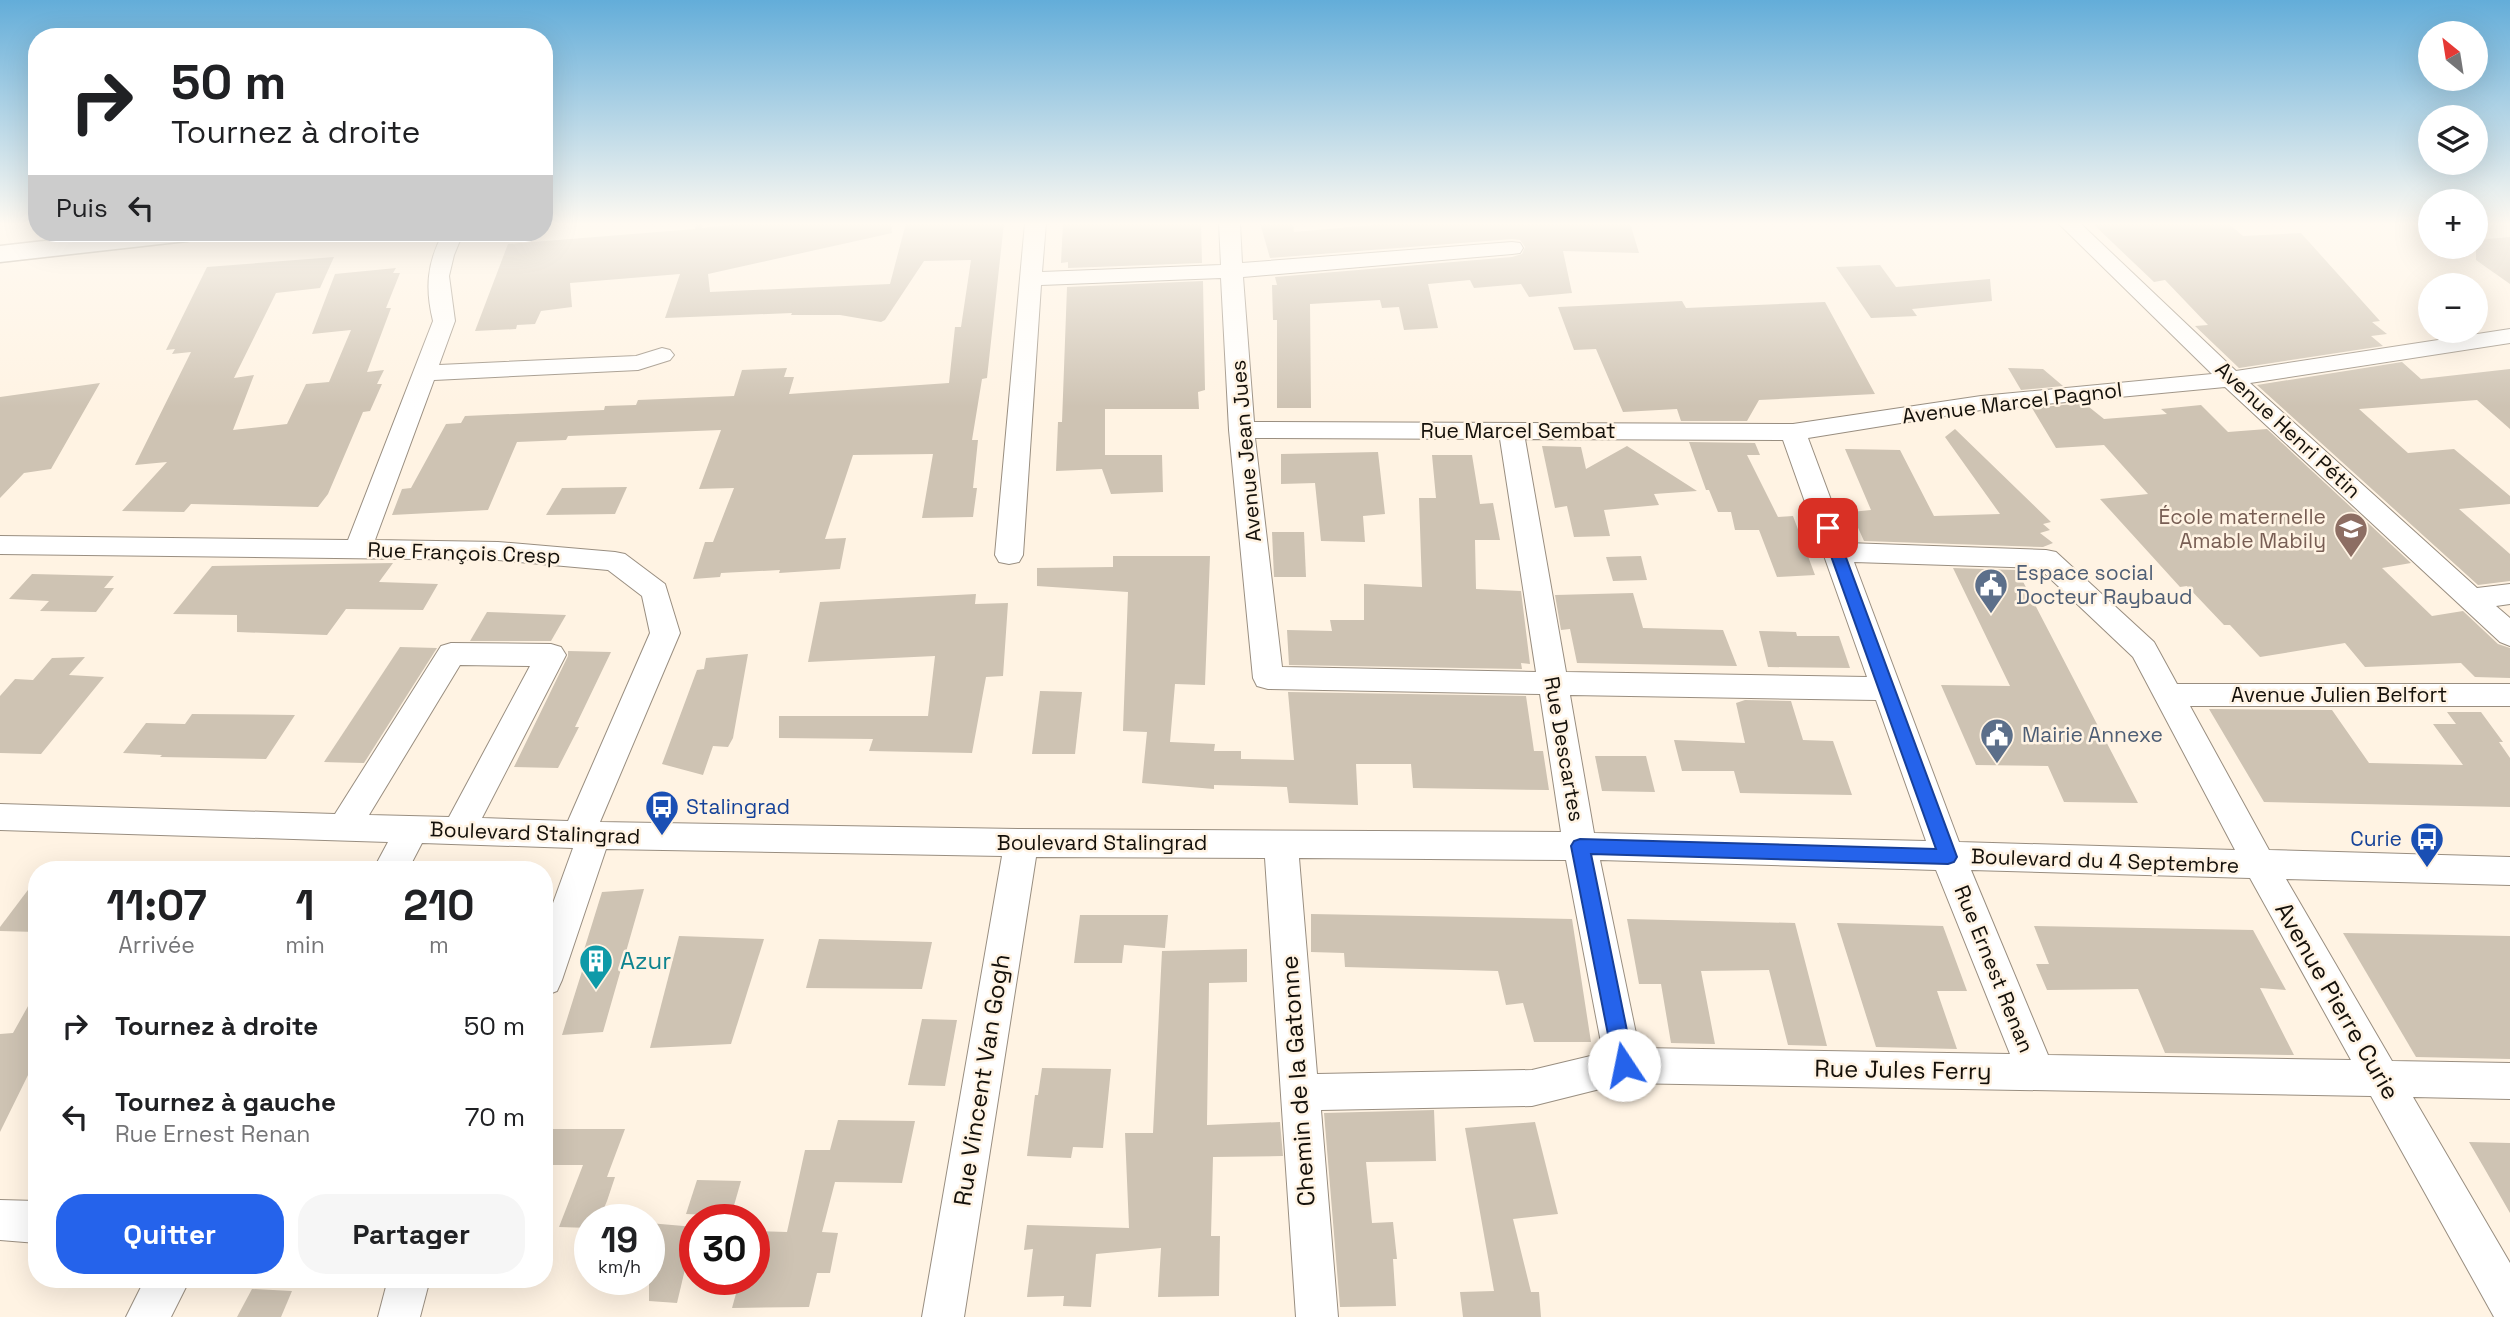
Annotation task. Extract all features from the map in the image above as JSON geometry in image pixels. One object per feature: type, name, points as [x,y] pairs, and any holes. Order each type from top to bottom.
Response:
[{"type":"street","points":[[358,549],[444,321],[436,284]]},
{"type":"street","points":[[1009,555],[1031,284]]},
{"type":"street","name":"Avenue Jean Jues","points":[[1232,284],[1242,430],[1268,678],[1552,681]]},
{"type":"street","name":"Avenue Henri Pétin","points":[[2132,284],[2231,379],[2510,635]]},
{"type":"street","name":"Avenue Marcel Pagnol","points":[[1793,432],[1981,403],[2231,379],[2510,336]]},
{"type":"street","points":[[424,373],[638,363],[662,355]]},
{"type":"street","name":"Rue Marcel Sembat","points":[[1242,430],[1793,432]]},
{"type":"street","name":"Rue Descartes","points":[[1511,430],[1580,846],[1624,1065]]},
{"type":"street","name":"Rue Ernest Renan","points":[[1793,432],[1948,857],[2035,1072]]},
{"type":"street","points":[[0,566],[10,545]]},
{"type":"street","name":"Rue François Cresp","points":[[10,545],[498,551],[615,561],[655,592],[664,633],[586,835],[553,949]]},
{"type":"street","name":"Avenue Pierre Curie","points":[[1837,552],[2046,559],[2144,650],[2260,865],[2510,1304]]},
{"type":"street","points":[[2470,599],[2510,594]]},
{"type":"street","points":[[344,827],[451,654],[551,655],[459,830]]},
{"type":"street","points":[[1552,681],[1885,688]]},
{"type":"street","name":"Avenue Julien Belfort","points":[[2168,695],[2510,695]]},
{"type":"street","name":"Boulevard Stalingrad","points":[[0,817],[586,835],[1281,845]]},
{"type":"street","points":[[395,861],[413,829]]},
{"type":"street","name":"Rue Vincent Van Gogh","points":[[943,1317],[1021,843]]},
{"type":"street","name":"Boulevard du 4 Septembre","points":[[1281,845],[1580,846],[2510,871]]},
{"type":"street","name":"Chemin de la Gatonne","points":[[1281,845],[1317,1317]]},
{"type":"street","name":"Rue Jules Ferry","points":[[1299,1091],[1532,1088],[1624,1065],[2510,1081]]},
{"type":"street","points":[[0,1220],[28,1222]]},
{"type":"street","points":[[148,1317],[164,1288]]},
{"type":"street","points":[[400,1317],[406,1288]]},
{"type":"building","points":[[198,284],[322,284],[320,288],[276,293],[234,378],[254,375],[233,430],[287,424],[306,384],[329,382],[351,330],[312,334],[331,284],[395,284],[386,308],[391,308],[367,372],[384,370],[377,384],[382,384],[370,411],[363,412],[328,494],[318,507],[191,504],[184,512],[122,511],[167,462],[135,465],[191,352],[172,354],[175,349],[166,350]]},
{"type":"building","points":[[493,284],[570,284],[572,307],[541,311],[535,324],[517,325],[516,329],[475,331]]},
{"type":"building","points":[[676,284],[709,284],[710,292],[908,284],[881,322],[840,315],[791,315],[792,313],[665,318]]},
{"type":"building","points":[[967,284],[997,284],[987,378],[982,379],[972,440],[978,440],[973,488],[977,488],[973,517],[922,518],[933,454],[853,455],[825,539],[846,538],[840,569],[721,573],[720,577],[693,579],[705,542],[713,542],[734,488],[699,489],[721,430],[568,436],[566,440],[517,442],[488,510],[392,515],[402,489],[411,488],[446,424],[461,423],[465,416],[604,410],[605,406],[636,405],[638,400],[734,396],[742,370],[787,368],[784,377],[794,377],[789,394],[949,383],[955,327],[961,327]]},
{"type":"building","points":[[1203,284],[1205,390],[1198,392],[1199,409],[1105,409],[1105,455],[1162,455],[1163,492],[1111,494],[1102,469],[1056,471],[1058,422],[1062,422],[1067,287]]},
{"type":"building","points":[[1428,284],[1438,328],[1404,330],[1399,307],[1382,308],[1380,300],[1310,304],[1311,408],[1277,408],[1277,320],[1273,320],[1272,285]]},
{"type":"building","points":[[1472,284],[1516,284],[1474,288]]},
{"type":"building","points":[[1521,284],[1570,284],[1572,293],[1529,297]]},
{"type":"building","points":[[1848,284],[1894,284],[1896,287],[1990,284],[1992,301],[1912,309],[1917,316],[1871,318]]},
{"type":"building","points":[[2169,284],[2347,284],[2380,321],[2372,322],[2387,334],[2371,336],[2383,346],[2239,368],[2195,326],[2208,325]]},
{"type":"building","points":[[1682,301],[1686,308],[1825,302],[1875,394],[1759,400],[1747,421],[1681,421],[1677,409],[1623,412],[1596,349],[1574,350],[1558,307]]},
{"type":"building","points":[[2402,362],[2421,379],[2510,369],[2510,429],[2477,400],[2359,409],[2408,453],[2454,449],[2510,496],[2510,504],[2459,509],[2510,554],[2510,581],[2478,585],[2257,385]]},
{"type":"building","points":[[2008,368],[2043,369],[2063,386],[2021,390]]},
{"type":"building","points":[[100,383],[51,469],[24,473],[0,498],[0,397]]},
{"type":"building","points":[[2084,403],[2104,419],[2167,414],[2161,409],[2201,405],[2228,432],[2267,429],[2411,563],[2382,568],[2432,616],[2463,611],[2498,644],[2510,648],[2510,678],[2475,677],[2461,663],[2365,667],[2345,643],[2260,657],[2230,625],[2224,625],[2187,586],[2180,587],[2100,499],[2148,494],[2104,445],[2056,448],[2032,408]]},
{"type":"building","points":[[1955,429],[2051,522],[2043,524],[2050,530],[2040,533],[2053,543],[2043,547],[1864,541],[1851,512],[1871,510],[1845,449],[1900,450],[1934,516],[2000,514],[1945,437]]},
{"type":"building","points":[[1689,442],[1755,443],[1760,455],[1747,455],[1778,517],[1793,516],[1815,575],[1777,577],[1759,530],[1735,530],[1731,512],[1718,512],[1709,490],[1706,490]]},
{"type":"building","points":[[1542,446],[1581,447],[1586,469],[1627,446],[1697,491],[1654,494],[1659,505],[1604,510],[1610,536],[1574,537],[1567,506],[1555,508]]},
{"type":"building","points":[[1378,452],[1385,514],[1363,516],[1365,542],[1321,541],[1315,483],[1281,484],[1281,454]]},
{"type":"building","points":[[1432,455],[1472,455],[1480,504],[1493,503],[1500,540],[1475,540],[1476,589],[1521,591],[1530,664],[1521,663],[1522,669],[1289,665],[1287,630],[1332,631],[1330,620],[1364,620],[1364,584],[1422,587],[1419,498],[1436,498]]},
{"type":"building","points":[[627,487],[615,514],[546,515],[562,488]]},
{"type":"building","points":[[1272,532],[1304,532],[1306,577],[1274,577]]},
{"type":"building","points":[[1113,556],[1210,556],[1205,685],[1175,684],[1170,742],[1215,744],[1214,751],[1241,751],[1241,759],[1294,760],[1288,692],[1526,696],[1534,751],[1543,751],[1549,790],[1413,788],[1411,764],[1356,764],[1358,805],[1289,803],[1287,787],[1214,785],[1214,789],[1142,783],[1147,732],[1123,731],[1128,592],[1037,586],[1037,568],[1113,567]]},
{"type":"building","points":[[1641,556],[1647,580],[1613,581],[1606,557]]},
{"type":"building","points":[[393,563],[379,582],[438,584],[423,610],[346,609],[327,635],[237,632],[237,615],[173,614],[212,566]]},
{"type":"building","points":[[1953,568],[2017,570],[2138,803],[2064,802],[2048,766],[1976,765],[1941,685],[2010,686]]},
{"type":"building","points":[[32,574],[114,576],[104,588],[114,588],[96,612],[40,611],[49,601],[9,599]]},
{"type":"building","points":[[1633,593],[1643,628],[1723,630],[1737,666],[1577,663],[1570,629],[1561,630],[1555,595]]},
{"type":"building","points":[[976,594],[975,604],[1008,603],[1003,676],[986,677],[972,753],[869,751],[873,739],[779,738],[779,716],[928,716],[935,656],[808,662],[820,602]]},
{"type":"building","points":[[487,612],[566,615],[551,641],[470,641]]},
{"type":"building","points":[[1759,631],[1796,632],[1797,636],[1839,636],[1850,668],[1768,667]]},
{"type":"building","points":[[400,647],[437,648],[364,763],[324,762]]},
{"type":"building","points":[[568,651],[611,652],[558,768],[514,767],[568,656]]},
{"type":"building","points":[[748,654],[733,738],[728,747],[713,746],[703,775],[662,764],[697,670],[704,669],[706,658]]},
{"type":"building","points":[[85,657],[69,675],[104,677],[41,754],[0,753],[0,696],[15,679],[33,680],[52,658]]},
{"type":"building","points":[[1040,691],[1082,692],[1075,754],[1032,754]]},
{"type":"building","points":[[1745,700],[1791,701],[1803,740],[1833,741],[1852,795],[1740,793],[1734,771],[1682,771],[1674,740],[1745,743],[1736,703]]},
{"type":"building","points":[[2209,709],[2332,710],[2369,763],[2463,765],[2433,724],[2456,724],[2447,712],[2481,712],[2503,742],[2499,742],[2510,758],[2510,807],[2264,802]]},
{"type":"building","points":[[192,714],[295,715],[266,759],[160,757],[162,755],[123,753],[146,723],[185,724]]},
{"type":"building","points":[[1595,756],[1646,756],[1655,792],[1602,791]]},
{"type":"building","name":"Azur","points":[[644,889],[603,1032],[562,1035],[589,949],[584,950],[602,892]]},
{"type":"building","points":[[28,890],[28,932],[0,931],[0,927]]},
{"type":"building","points":[[1311,914],[1572,919],[1591,1042],[1534,1042],[1523,1003],[1506,1005],[1498,971],[1345,967],[1344,953],[1311,952]]},
{"type":"building","points":[[1080,915],[1168,915],[1165,948],[1124,945],[1122,963],[1074,963]]},
{"type":"building","points":[[1627,919],[1795,923],[1827,1046],[1788,1045],[1769,970],[1701,971],[1715,1044],[1671,1043],[1661,984],[1639,984]]},
{"type":"building","points":[[1837,923],[1943,926],[1967,991],[1937,991],[1957,1049],[1876,1047]]},
{"type":"building","points":[[2034,926],[2253,930],[2286,990],[2260,988],[2294,1055],[2165,1053],[2138,989],[2047,990],[2036,964],[2049,964]]},
{"type":"building","points":[[2343,933],[2510,936],[2510,1059],[2416,1057]]},
{"type":"building","points":[[679,936],[764,939],[731,1044],[650,1048]]},
{"type":"building","points":[[819,939],[932,942],[922,989],[806,988]]},
{"type":"building","points":[[1247,949],[1247,982],[1209,983],[1207,1125],[1280,1122],[1283,1156],[1213,1157],[1211,1236],[1220,1236],[1219,1296],[1158,1297],[1161,1248],[1096,1254],[1091,1307],[1063,1306],[1064,1296],[1027,1297],[1033,1249],[1024,1250],[1027,1225],[1129,1228],[1125,1133],[1153,1133],[1162,951]]},
{"type":"building","points":[[28,1006],[28,1075],[0,1132],[0,1034],[13,1033]]},
{"type":"building","points":[[922,1019],[957,1020],[945,1086],[908,1085]]},
{"type":"building","points":[[1042,1068],[1111,1069],[1103,1148],[1073,1147],[1071,1158],[1027,1156],[1035,1095],[1038,1095]]},
{"type":"building","points":[[1434,1110],[1436,1161],[1366,1162],[1372,1223],[1393,1222],[1397,1259],[1393,1259],[1396,1306],[1340,1307],[1324,1113]]},
{"type":"building","points":[[838,1120],[915,1121],[902,1183],[835,1182],[822,1232],[838,1233],[830,1273],[817,1273],[809,1307],[732,1308],[736,1295],[770,1295],[770,1231],[787,1232],[805,1150],[830,1150]]},
{"type":"building","points":[[1535,1122],[1558,1214],[1513,1219],[1531,1292],[1539,1292],[1541,1317],[1463,1317],[1460,1292],[1494,1291],[1465,1128]]},
{"type":"building","points":[[553,1129],[625,1129],[607,1177],[615,1177],[606,1204],[574,1204],[574,1227],[559,1227],[583,1165],[553,1165]]},
{"type":"building","points":[[2469,1142],[2510,1143],[2510,1213],[2483,1166]]},
{"type":"building","points":[[697,1180],[741,1181],[734,1204],[689,1204]]},
{"type":"building","points":[[665,1224],[679,1226],[677,1303],[649,1301],[649,1295],[665,1295]]},
{"type":"building","points":[[252,1289],[292,1291],[281,1317],[237,1317]]},
{"type":"place","name":"École maternelle Amable Mabily","points":[[2351,559]]},
{"type":"place","name":"Espace social Docteur Raybaud","points":[[1991,615]]},
{"type":"place","name":"Mairie Annexe","points":[[1997,765]]},
{"type":"place","name":"Stalingrad","points":[[662,837]]},
{"type":"place","name":"Curie","points":[[2427,869]]},
{"type":"place","name":"Azur","points":[[596,991]]},
{"type":"route","points":[[1624,1065],[1580,846],[1948,857],[1828,528]]}]
